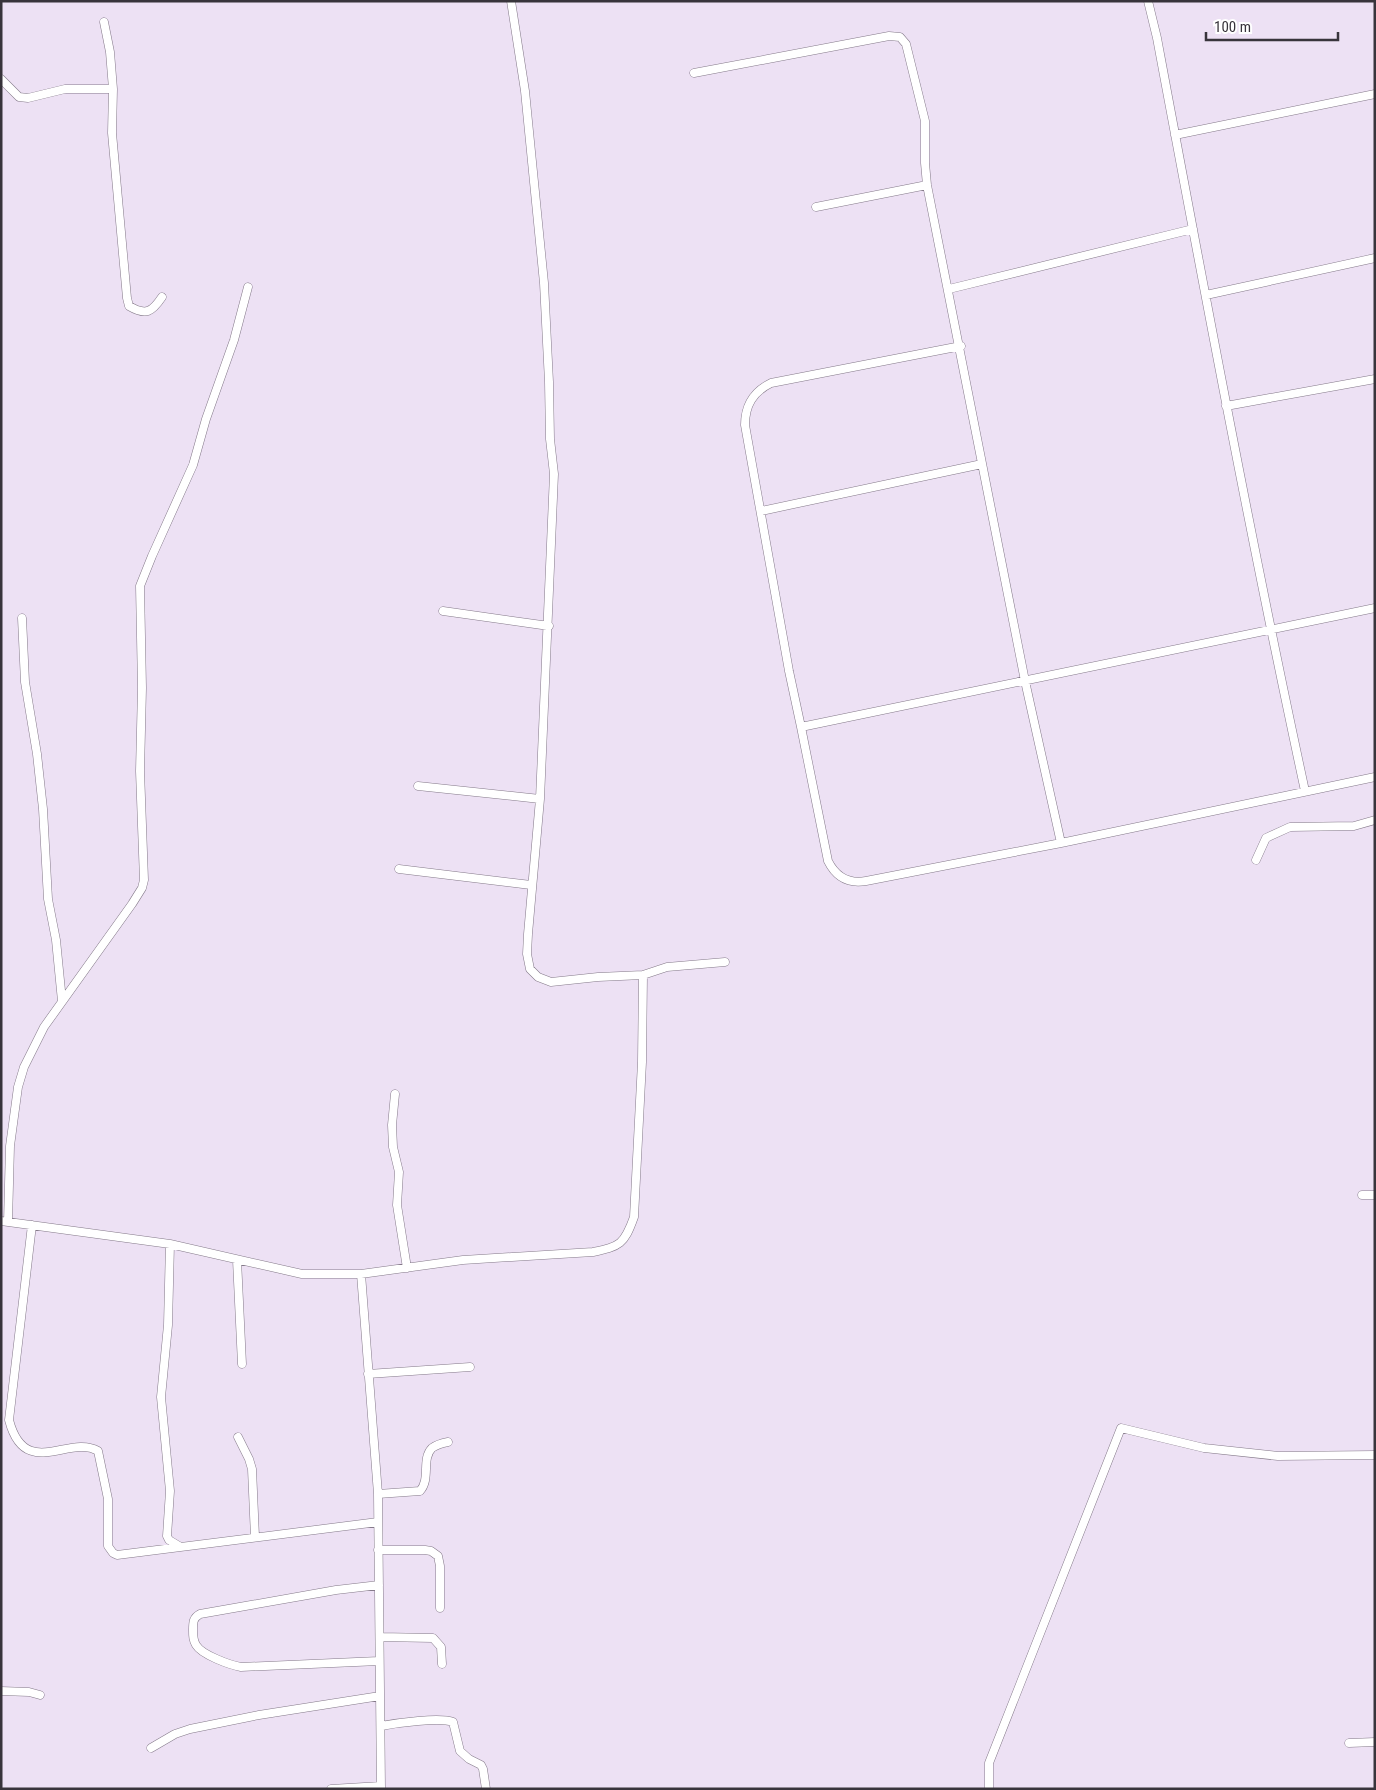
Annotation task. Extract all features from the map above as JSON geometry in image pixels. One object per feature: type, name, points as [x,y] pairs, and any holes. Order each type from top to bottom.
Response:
[{"type":"street","points":[[510,1],[525,91],[544,283],[550,382],[550,440],[554,474],[549,626],[540,799],[527,954],[530,969],[538,977],[551,982],[643,975],[668,967],[724,962]]},
{"type":"street","points":[[1148,1],[1176,134],[1270,631],[1305,791]]},
{"type":"street","points":[[104,22],[110,52],[113,89],[112,134],[127,298],[129,306],[136,310],[147,312],[154,309],[162,297]]},
{"type":"street","points":[[694,74],[889,36],[900,37],[904,40],[924,111],[926,131],[925,163],[928,185],[1025,681],[1062,843]]},
{"type":"street","points":[[1,79],[19,97],[28,98],[64,89],[113,89]]},
{"type":"street","points":[[1176,134],[1375,94]]},
{"type":"street","points":[[816,206],[928,185]]},
{"type":"street","points":[[949,289],[1193,229]]},
{"type":"street","points":[[1206,294],[1375,258]]},
{"type":"street","points":[[248,288],[234,340],[206,419],[193,465],[140,586],[142,688],[140,771],[144,880],[142,888],[44,1027],[24,1067],[18,1087],[10,1146],[5,1222],[170,1244],[302,1274],[361,1274],[463,1260],[593,1252],[614,1248],[627,1236],[634,1217],[642,1062],[643,975]]},
{"type":"street","points":[[960,346],[771,383],[761,388],[754,395],[748,404],[745,414],[745,425],[789,671],[802,726],[828,861],[836,874],[843,879],[866,882],[1375,777]]},
{"type":"street","points":[[1226,406],[1375,379]]},
{"type":"street","points":[[761,511],[982,464]]},
{"type":"street","points":[[802,726],[1375,608]]},
{"type":"street","points":[[443,611],[549,626]]},
{"type":"street","points":[[22,618],[25,682],[37,754],[43,809],[48,899],[56,940],[62,1001]]},
{"type":"street","points":[[418,786],[540,799]]},
{"type":"street","points":[[1256,860],[1266,838],[1290,827],[1354,826],[1375,820]]},
{"type":"street","points":[[399,869],[532,885]]},
{"type":"street","points":[[395,1094],[392,1125],[393,1147],[398,1172],[397,1205],[407,1268]]},
{"type":"street","points":[[1362,1195],[1375,1195]]},
{"type":"street","points":[[32,1225],[9,1420],[11,1429],[26,1448],[46,1453],[91,1447],[98,1451],[108,1499],[108,1546],[113,1553],[133,1553],[378,1522]]},
{"type":"street","points":[[170,1244],[168,1325],[161,1397],[170,1491],[167,1536],[169,1540],[179,1546]]},
{"type":"street","points":[[237,1260],[242,1364]]},
{"type":"street","points":[[331,1789],[381,1788],[382,1726],[379,1661],[378,1494],[361,1274]]},
{"type":"street","points":[[368,1374],[470,1368]]},
{"type":"street","points":[[989,1789],[990,1763],[1121,1428],[1204,1448],[1278,1456],[1375,1455]]},
{"type":"street","points":[[238,1436],[252,1469],[255,1537]]},
{"type":"street","points":[[378,1494],[420,1491],[424,1486],[429,1453],[433,1447],[448,1442]]},
{"type":"street","points":[[378,1550],[424,1550],[431,1551],[438,1556],[440,1566],[440,1608]]},
{"type":"street","points":[[378,1585],[336,1590],[200,1614],[195,1617],[193,1622],[193,1639],[197,1647],[212,1656],[225,1663],[241,1667],[379,1661]]},
{"type":"street","points":[[380,1637],[433,1638],[438,1641],[441,1647],[442,1664]]},
{"type":"street","points":[[1,1691],[29,1692],[40,1695]]},
{"type":"street","points":[[151,1748],[175,1734],[190,1729],[259,1715],[380,1696]]},
{"type":"street","points":[[382,1726],[397,1723],[453,1722],[460,1751],[469,1759],[481,1765],[486,1789]]},
{"type":"street","points":[[1349,1743],[1375,1742]]}]
